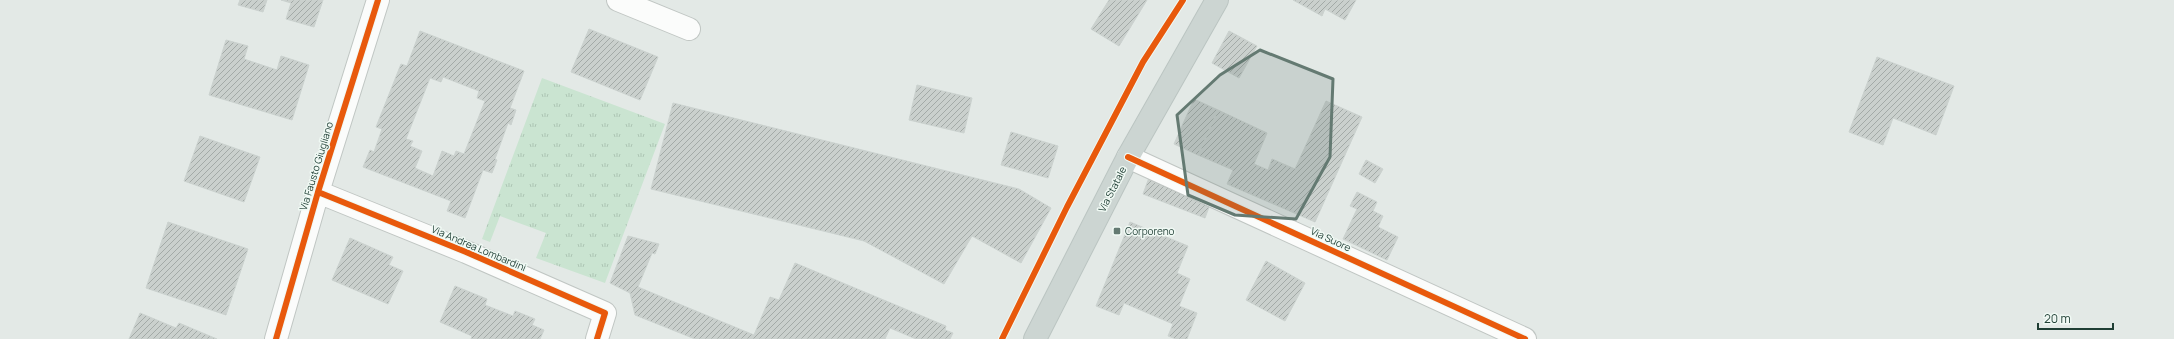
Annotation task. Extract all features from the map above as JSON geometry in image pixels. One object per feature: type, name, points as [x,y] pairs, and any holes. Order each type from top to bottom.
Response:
[{"type":"main road","name":"Via Statale","points":[[1035,339],[1128,157],[1217,0]]},
{"type":"street","name":"Via Fausto Giugliano","points":[[276,339],[318,192],[378,0]]},
{"type":"street","points":[[618,0],[689,29]]},
{"type":"street","name":"Via Suore","points":[[1128,157],[1525,339]]},
{"type":"street","name":"Via Andrea Lombardini","points":[[318,192],[466,252],[605,313],[597,339]]},
{"type":"highlighted area","points":[[1260,50],[1333,79],[1330,157],[1296,219],[1235,215],[1188,195],[1177,115],[1220,75]]},
{"type":"green space","points":[[542,78],[665,124],[605,283],[536,258],[546,233],[500,216],[490,242],[482,239]]},
{"type":"building","points":[[240,0],[267,0],[263,12],[238,5]]},
{"type":"building","points":[[281,0],[323,0],[314,27],[286,19],[291,3]]},
{"type":"building","points":[[1109,0],[1147,0],[1119,46],[1091,29]]},
{"type":"building","points":[[1293,0],[1356,0],[1345,20],[1325,9],[1322,16]]},
{"type":"building","points":[[589,29],[658,57],[640,100],[571,72]]},
{"type":"building","points":[[420,31],[524,71],[510,108],[516,110],[511,125],[508,123],[495,159],[497,160],[492,173],[483,170],[465,218],[447,211],[451,201],[363,167],[370,150],[374,152],[382,129],[376,127],[401,64],[407,66]],"holes":[[[443,77],[479,91],[477,98],[485,101],[464,154],[456,151],[454,156],[442,151],[433,176],[415,168],[422,151],[410,146],[413,141],[406,139],[430,78],[441,82]]]},
{"type":"building","points":[[1229,31],[1257,46],[1239,78],[1212,63]]},
{"type":"building","points":[[226,40],[248,46],[244,59],[277,70],[281,56],[309,65],[292,120],[209,95]]},
{"type":"building","points":[[1877,57],[1954,86],[1936,135],[1893,118],[1883,145],[1849,132]]},
{"type":"building","points":[[917,85],[972,98],[964,133],[909,120]]},
{"type":"building","points":[[1194,99],[1218,110],[1198,155],[1174,144]]},
{"type":"building","points":[[1326,101],[1362,117],[1315,222],[1227,184],[1233,170],[1198,155],[1218,110],[1267,133],[1254,164],[1268,170],[1272,159],[1295,169]]},
{"type":"building","points":[[673,103],[1019,189],[1051,208],[1021,263],[972,236],[944,284],[864,241],[651,189]]},
{"type":"building","points":[[1011,132],[1058,146],[1048,178],[1001,165]]},
{"type":"building","points":[[200,136],[260,157],[244,202],[184,181]]},
{"type":"building","points":[[1366,160],[1383,169],[1375,183],[1359,174]]},
{"type":"building","points":[[1150,175],[1212,199],[1205,218],[1143,194]]},
{"type":"building","points":[[1357,192],[1377,202],[1373,211],[1383,216],[1378,227],[1398,237],[1387,260],[1343,239],[1357,209],[1350,206]]},
{"type":"building","points":[[168,222],[248,249],[226,315],[146,288]]},
{"type":"building","points":[[1130,222],[1188,246],[1177,273],[1190,279],[1179,306],[1197,313],[1187,339],[1176,339],[1168,336],[1173,324],[1124,303],[1119,315],[1096,306]]},
{"type":"building","points":[[628,236],[659,244],[655,254],[652,253],[638,287],[754,335],[770,297],[779,300],[795,263],[946,326],[945,330],[953,333],[950,339],[916,339],[890,328],[885,339],[695,339],[635,315],[630,293],[610,283]]},
{"type":"building","points":[[350,238],[393,257],[389,265],[403,271],[388,304],[332,280]]},
{"type":"building","points":[[1266,261],[1305,283],[1285,321],[1246,300]]},
{"type":"building","points":[[455,286],[487,299],[485,305],[513,316],[515,311],[535,319],[532,325],[544,330],[540,339],[471,339],[472,336],[440,322]]},
{"type":"building","points":[[140,313],[176,328],[179,323],[217,339],[129,339]]},
{"type":"cycle path","points":[[276,339],[318,192],[378,0]]},
{"type":"cycle path","points":[[1002,339],[1067,207],[1143,62],[1183,0]]},
{"type":"cycle path","points":[[1128,157],[1525,339]]},
{"type":"cycle path","points":[[318,192],[466,252],[605,313],[597,339]]},
{"type":"place","name":"Corporeno","points":[[1117,231]]}]
